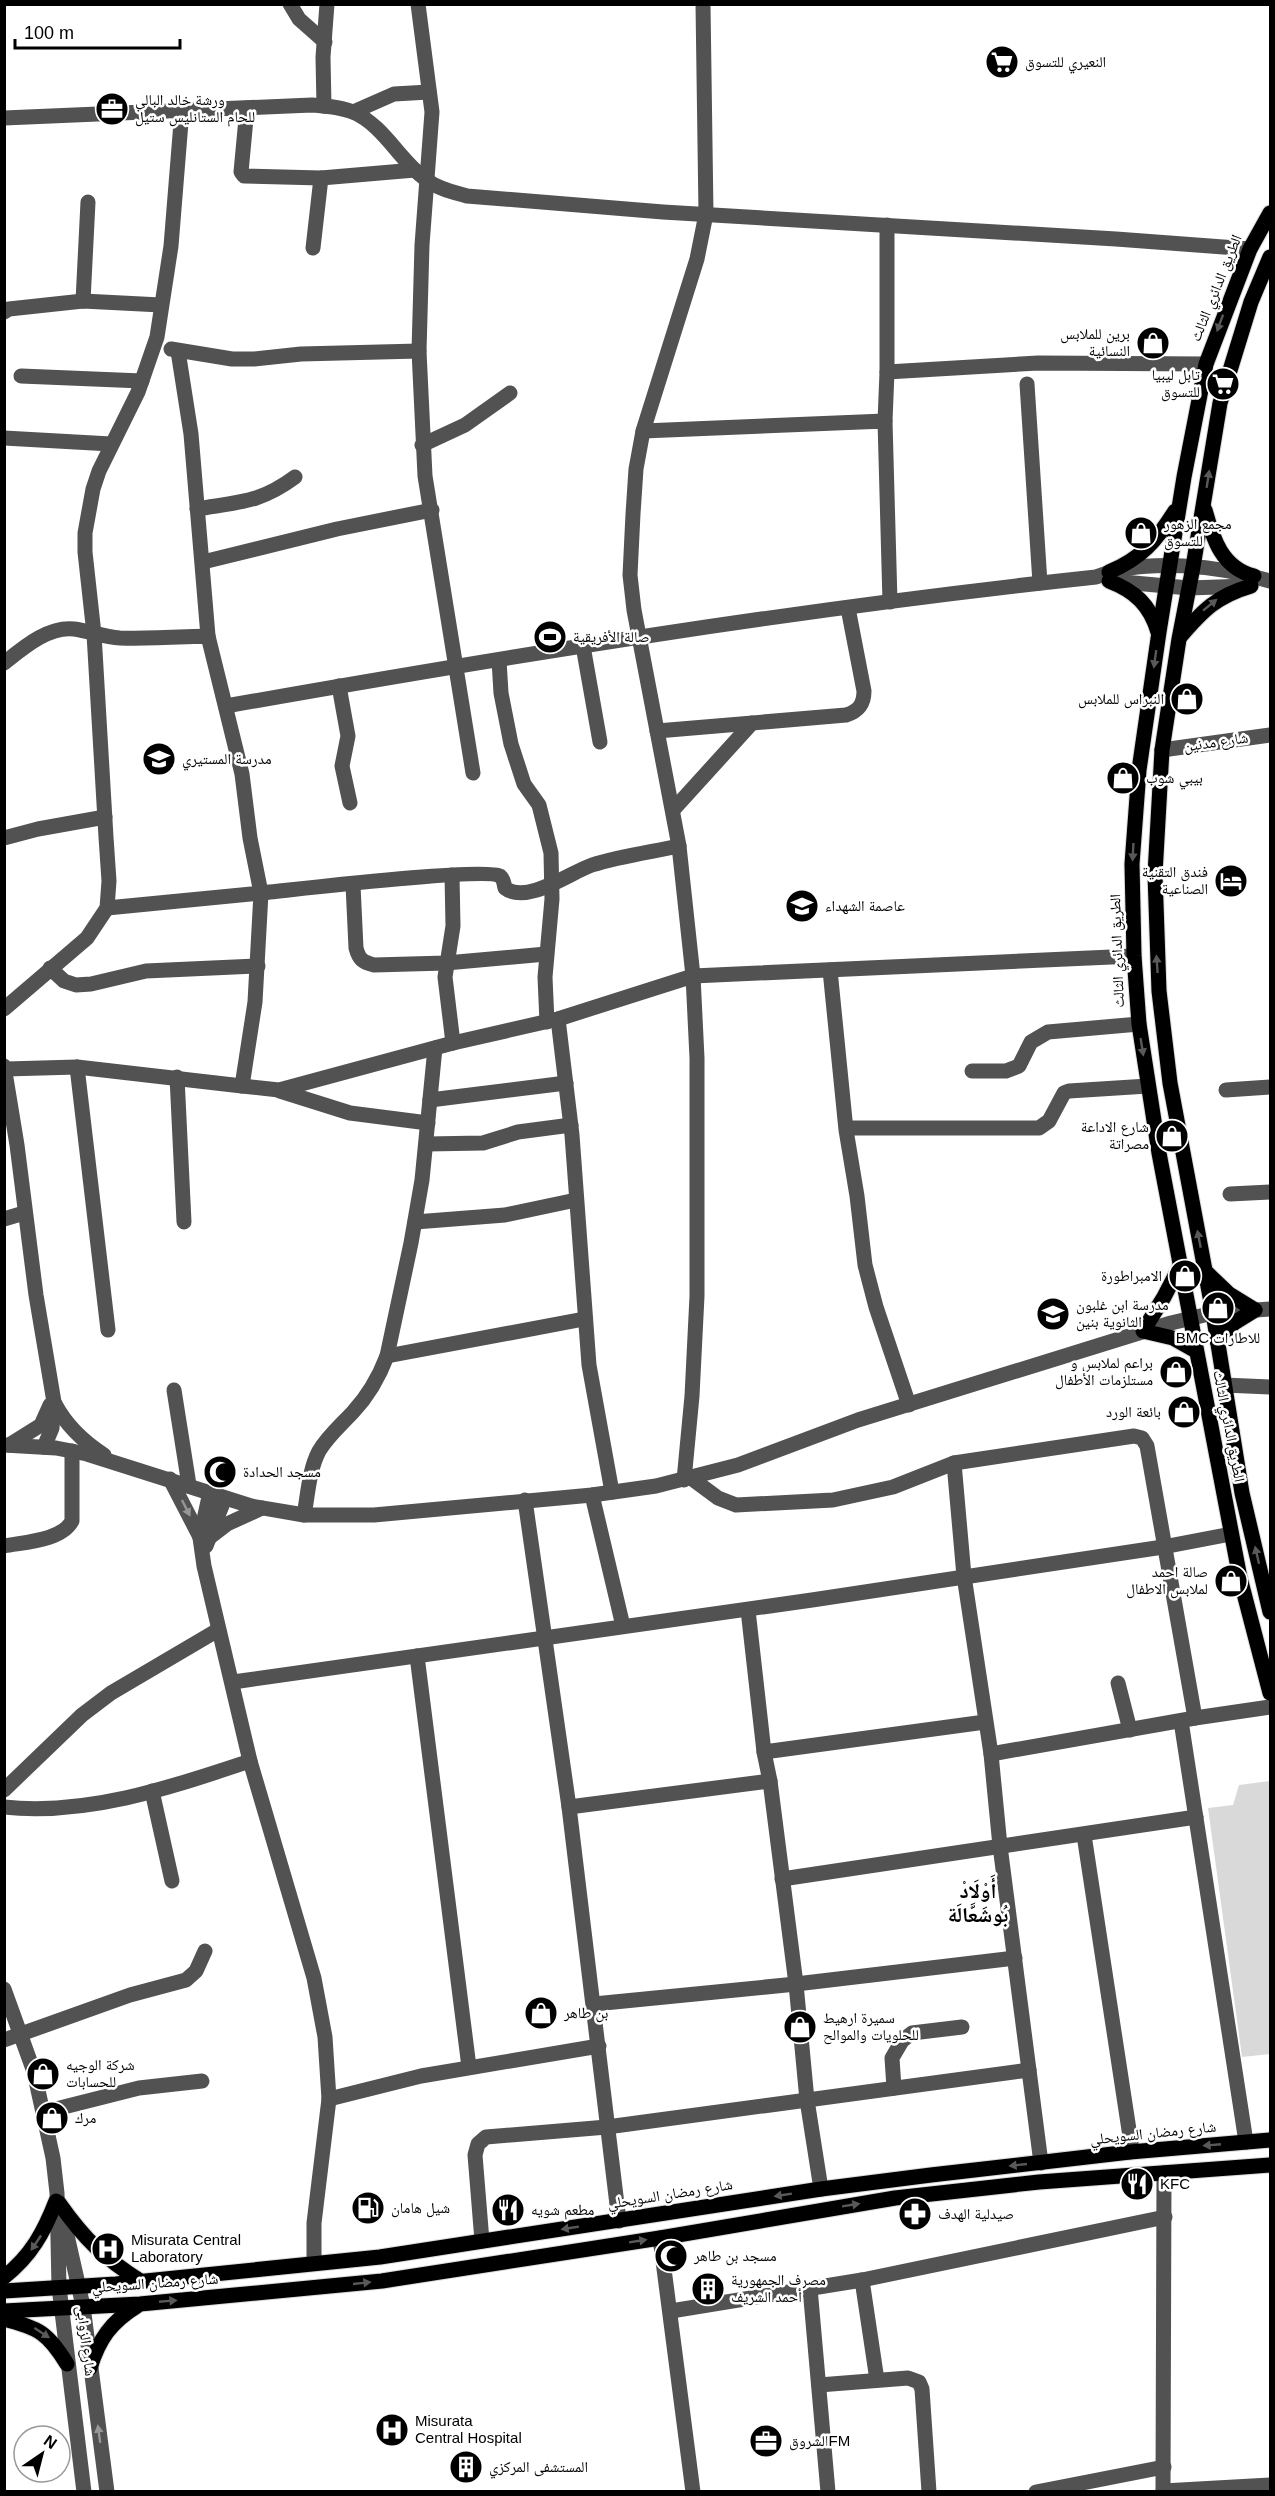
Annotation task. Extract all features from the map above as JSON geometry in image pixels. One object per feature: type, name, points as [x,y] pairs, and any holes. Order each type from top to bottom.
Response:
[{"type":"main road","name":"الطريق الدائري الثالث","points":[[1270,213],[1250,249],[1206,364],[1180,500],[1159,632],[1139,770],[1132,864],[1134,956],[1139,1024],[1148,1086],[1189,1318],[1240,1578],[1270,1693]]},
{"type":"main road","name":"الطريق الدائري الثالث","points":[[1270,257],[1247,312],[1220,404],[1162,750],[1155,874],[1159,991],[1170,1083],[1213,1313],[1242,1493],[1267,1580],[1270,1612]]},
{"type":"main road","points":[[1159,632],[1145,604],[1133,593],[1105,577],[1146,550],[1167,523],[1180,500]]},
{"type":"main road","points":[[1179,639],[1216,600],[1252,581],[1234,567],[1216,547],[1204,505]]},
{"type":"main road","points":[[1180,1266],[1143,1331],[1173,1338],[1196,1350]]},
{"type":"main road","points":[[1205,1271],[1229,1294],[1263,1310]]},
{"type":"main road","points":[[1217,1341],[1234,1323],[1263,1310]]},
{"type":"main road","name":"شارع رمضان السويحلي","points":[[4,2291],[142,2282],[380,2257],[820,2189],[1130,2152],[1270,2140]]},
{"type":"main road","name":"شارع رمضان السويحلي","points":[[4,2311],[140,2304],[382,2281],[660,2238],[895,2198],[1039,2182],[1270,2165]]},
{"type":"main road","points":[[4,2277],[35,2247],[57,2199],[94,2247],[142,2282]]},
{"type":"main road","points":[[90,2368],[95,2351],[106,2330],[123,2314],[140,2304]]},
{"type":"main road","points":[[4,2319],[43,2332],[56,2345],[67,2364]]},
{"type":"street","points":[[290,4],[299,19],[325,42]]},
{"type":"street","points":[[324,106],[327,4]]},
{"type":"street","points":[[418,4],[432,112],[421,175],[419,351],[422,445],[473,773]]},
{"type":"street","points":[[687,1479],[697,1296],[697,1058],[693,976],[679,846],[631,593],[630,575],[636,469],[643,431],[697,259],[706,214],[703,4]]},
{"type":"street","points":[[353,112],[394,94],[429,92]]},
{"type":"street","points":[[4,118],[324,106],[353,112],[381,133],[421,175],[442,189],[466,196],[1250,249]]},
{"type":"street","points":[[247,108],[241,167],[244,177],[321,178],[421,175]]},
{"type":"street","points":[[4,1009],[87,938],[107,908],[109,881],[94,634],[85,533],[93,489],[111,444],[142,381],[155,346],[171,246],[182,110]]},
{"type":"street","points":[[313,248],[321,178]]},
{"type":"street","points":[[83,301],[88,202]]},
{"type":"street","points":[[887,225],[885,421],[890,602]]},
{"type":"street","points":[[4,312],[9,309],[83,301],[161,305]]},
{"type":"street","points":[[155,346],[243,359],[301,354],[419,351]]},
{"type":"street","points":[[178,351],[191,434],[208,636],[242,774],[250,838],[261,893],[255,1002],[242,1086]]},
{"type":"street","points":[[887,372],[1038,363],[1206,364]]},
{"type":"street","points":[[21,376],[142,381]]},
{"type":"street","points":[[1027,384],[1040,583]]},
{"type":"street","points":[[422,445],[465,425],[510,393]]},
{"type":"street","points":[[643,431],[885,421]]},
{"type":"street","points":[[4,438],[111,444]]},
{"type":"street","points":[[197,509],[253,500],[274,492],[295,477]]},
{"type":"street","points":[[203,562],[337,529],[432,510]]},
{"type":"street","points":[[226,706],[583,646],[946,593],[1105,577],[1169,566],[1193,567],[1270,583]]},
{"type":"street","points":[[1105,577],[1189,588],[1252,581]]},
{"type":"street","points":[[657,731],[846,715],[858,710],[864,699],[864,691],[848,608]]},
{"type":"street","points":[[4,663],[28,644],[45,635],[74,629],[94,634],[144,639],[208,636]]},
{"type":"street","points":[[583,646],[600,742]]},
{"type":"street","points":[[499,660],[501,693],[511,744],[524,784],[539,805],[550,853],[552,885],[546,954],[553,1021],[566,1083],[571,1125],[584,1319],[591,1384],[612,1492]]},
{"type":"street","points":[[339,686],[348,736],[342,766],[350,803]]},
{"type":"street","points":[[673,810],[752,723]]},
{"type":"street","name":"شارع مدنين","points":[[1162,750],[1270,735]]},
{"type":"street","points":[[4,838],[38,829],[105,817]]},
{"type":"street","points":[[107,908],[452,875],[495,875],[503,879],[505,888],[509,892],[520,892],[552,885],[591,865],[679,846]]},
{"type":"street","points":[[452,875],[453,926],[445,977],[453,1043]]},
{"type":"street","points":[[353,885],[356,948],[363,962],[374,965],[446,963],[546,954]]},
{"type":"street","points":[[279,1090],[453,1043],[553,1021],[693,976],[1134,956]]},
{"type":"street","points":[[50,968],[64,981],[76,985],[91,984],[146,971],[258,966]]},
{"type":"street","points":[[830,970],[846,1130],[865,1265],[876,1307],[909,1405]]},
{"type":"street","points":[[972,1071],[1006,1071],[1019,1066],[1031,1042],[1048,1032],[1139,1024]]},
{"type":"street","points":[[304,1515],[310,1479],[318,1454],[330,1436],[363,1401],[387,1356],[415,1222],[427,1144],[435,1048]]},
{"type":"street","points":[[112,1460],[92,1447],[73,1430],[61,1416],[53,1398],[45,1359],[24,1213],[11,1146],[5,1068],[77,1067],[279,1090],[350,1113],[428,1123]]},
{"type":"street","points":[[77,1067],[108,1330]]},
{"type":"street","points":[[177,1077],[184,1222]]},
{"type":"street","points":[[430,1100],[566,1083]]},
{"type":"street","points":[[853,1128],[1039,1128],[1049,1121],[1064,1093],[1069,1091],[1148,1086]]},
{"type":"street","points":[[1226,1090],[1270,1088]]},
{"type":"street","points":[[427,1144],[483,1143],[518,1132],[571,1125]]},
{"type":"street","points":[[1230,1194],[1270,1192]]},
{"type":"street","points":[[415,1222],[506,1215],[576,1200]]},
{"type":"street","points":[[4,1219],[24,1213]]},
{"type":"street","points":[[6,1445],[44,1447],[112,1460],[225,1498],[262,1508],[304,1515],[374,1515],[592,1495],[687,1479],[738,1465],[858,1420],[1189,1318],[1213,1313],[1263,1310]]},
{"type":"street","points":[[387,1356],[584,1319]]},
{"type":"street","points":[[1224,1385],[1270,1387]]},
{"type":"street","points":[[174,1390],[189,1485]]},
{"type":"street","points":[[6,1445],[41,1425],[53,1398]]},
{"type":"street","points":[[44,1447],[52,1428],[53,1398]]},
{"type":"street","points":[[687,1479],[727,1502],[744,1505],[784,1504],[855,1497],[893,1487],[954,1463],[1134,1436],[1142,1438],[1147,1446],[1163,1547],[1188,1719],[1196,1817],[1246,2142]]},
{"type":"street","points":[[4,1546],[56,1535],[70,1526],[72,1521],[72,1451]]},
{"type":"street","points":[[954,1463],[964,1576],[991,1754],[1000,1846],[1041,2163]]},
{"type":"street","points":[[170,1479],[204,1538]]},
{"type":"street","points":[[210,1492],[203,1558],[218,1630],[250,1761],[314,1978],[325,2037],[329,2099],[316,2211],[314,2263]]},
{"type":"street","points":[[592,1495],[623,1626]]},
{"type":"street","points":[[204,1538],[225,1498]]},
{"type":"street","points":[[525,1500],[569,1807],[619,2221]]},
{"type":"street","points":[[204,1538],[227,1524],[262,1508]]},
{"type":"street","points":[[232,1682],[748,1610],[1163,1547],[1232,1534]]},
{"type":"street","points":[[748,1610],[764,1752],[770,1781],[796,1984],[807,2100],[820,2189]]},
{"type":"street","points":[[4,1790],[82,1715],[111,1693],[218,1630]]},
{"type":"street","points":[[417,1656],[469,2067]]},
{"type":"street","points":[[1118,1683],[1130,1730]]},
{"type":"street","points":[[991,1754],[1270,1707]]},
{"type":"street","points":[[764,1752],[985,1722]]},
{"type":"street","points":[[4,1807],[62,1808],[96,1803],[152,1791],[250,1761]]},
{"type":"street","points":[[569,1807],[770,1781]]},
{"type":"street","points":[[152,1791],[172,1881]]},
{"type":"street","points":[[782,1880],[1196,1817]]},
{"type":"street","points":[[1084,1835],[1131,2143],[1130,2152]]},
{"type":"street","points":[[4,2040],[22,2036],[111,2001],[186,1980],[196,1971],[205,1951]]},
{"type":"street","points":[[594,2004],[796,1984],[1016,1958]]},
{"type":"street","points":[[4,1989],[22,2036],[44,2112],[53,2158],[57,2199]]},
{"type":"street","points":[[894,2088],[892,2058],[902,2041],[912,2033],[962,2027]]},
{"type":"street","points":[[329,2099],[469,2067],[599,2046]]},
{"type":"street","points":[[482,2241],[475,2155],[481,2140],[501,2134],[607,2127],[1029,2070]]},
{"type":"street","points":[[44,2112],[139,2088],[202,2081]]},
{"type":"street","points":[[1164,2173],[1163,2491],[1270,2485]]},
{"type":"street","name":"شارع الزوابى","points":[[57,2199],[79,2286],[106,2489]]},
{"type":"street","name":"شارع الزوابى","points":[[57,2199],[59,2287],[84,2489]]},
{"type":"street","points":[[671,2311],[862,2280],[1165,2217]]},
{"type":"street","points":[[660,2238],[693,2492]]},
{"type":"street","points":[[862,2280],[878,2380]]},
{"type":"street","points":[[810,2288],[828,2492]]},
{"type":"street","points":[[819,2385],[912,2378],[921,2384],[929,2492]]},
{"type":"street","points":[[1036,2492],[1164,2467]]},
{"type":"street","points":[[84,2489],[106,2489]]},
{"type":"shaded area","points":[[1270,1781],[1270,2054],[1242,2057],[1208,1808],[1233,1805],[1239,1785]]},
{"type":"place","name":"النعيري للتسوق","points":[[1002,62]]},
{"type":"place","name":"ورشة خالد البالي للحام الستانليس ستيل","points":[[112,109]]},
{"type":"place","name":"برين للملابس النسائية","points":[[1153,343]]},
{"type":"place","name":"تابل ليبيا للتسوق","points":[[1223,384]]},
{"type":"place","name":"مجمع الزهور للتسوق","points":[[1141,533]]},
{"type":"place","name":"صالة الأفريقية","points":[[550,637]]},
{"type":"place","name":"النبراس للملابس","points":[[1187,699]]},
{"type":"place","name":"مدرسة المستيري","points":[[159,759]]},
{"type":"place","name":"بيبي شوب","points":[[1123,778]]},
{"type":"place","name":"فندق التقنية الصناعية","points":[[1231,881]]},
{"type":"place","name":"عاصمة الشهداء","points":[[802,906]]},
{"type":"place","name":"شارع الاداعة مصراتة","points":[[1172,1136]]},
{"type":"place","name":"الامبراطورة","points":[[1185,1276]]},
{"type":"place","name":"BMC للاطارات","points":[[1218,1308]]},
{"type":"place","name":"مدرسة ابن غلبون الثانوية بنين","points":[[1053,1314]]},
{"type":"place","name":"براعم لملابس و مستلزمات الأطفال","points":[[1176,1372]]},
{"type":"place","name":"بائعة الورد","points":[[1184,1412]]},
{"type":"place","name":"مسجد الحدادة","points":[[220,1472]]},
{"type":"place","name":"صالة احمد لملابس الاطفال","points":[[1231,1581]]},
{"type":"place","name":"بن طاهر","points":[[541,2013]]},
{"type":"place","name":"سميرة ارهيط للحلويات والموالح","points":[[800,2027]]},
{"type":"place","name":"شركة الوجيه للحسابات","points":[[43,2074]]},
{"type":"place","name":"مرك","points":[[52,2118]]},
{"type":"place","name":"KFC","points":[[1137,2184]]},
{"type":"place","name":"شيل هامان","points":[[368,2208]]},
{"type":"place","name":"مطعم شويه","points":[[508,2210]]},
{"type":"place","name":"صيدلية الهدف","points":[[915,2214]]},
{"type":"place","name":"Misurata Central Laboratory","points":[[108,2249]]},
{"type":"place","name":"مسجد بن طاهر","points":[[671,2256]]},
{"type":"place","name":"مصرف الجمهورية أحمد الشريف","points":[[708,2289]]},
{"type":"place","name":"Misurata Central Hospital","points":[[392,2430]]},
{"type":"place","name":"الشروقFM","points":[[766,2441]]},
{"type":"place","name":"المستشفى المركزي","points":[[466,2467]]},
{"type":"district","name":"أَوْلَادْ بُوشَعَّالَة","points":[[978,1903]]}]
